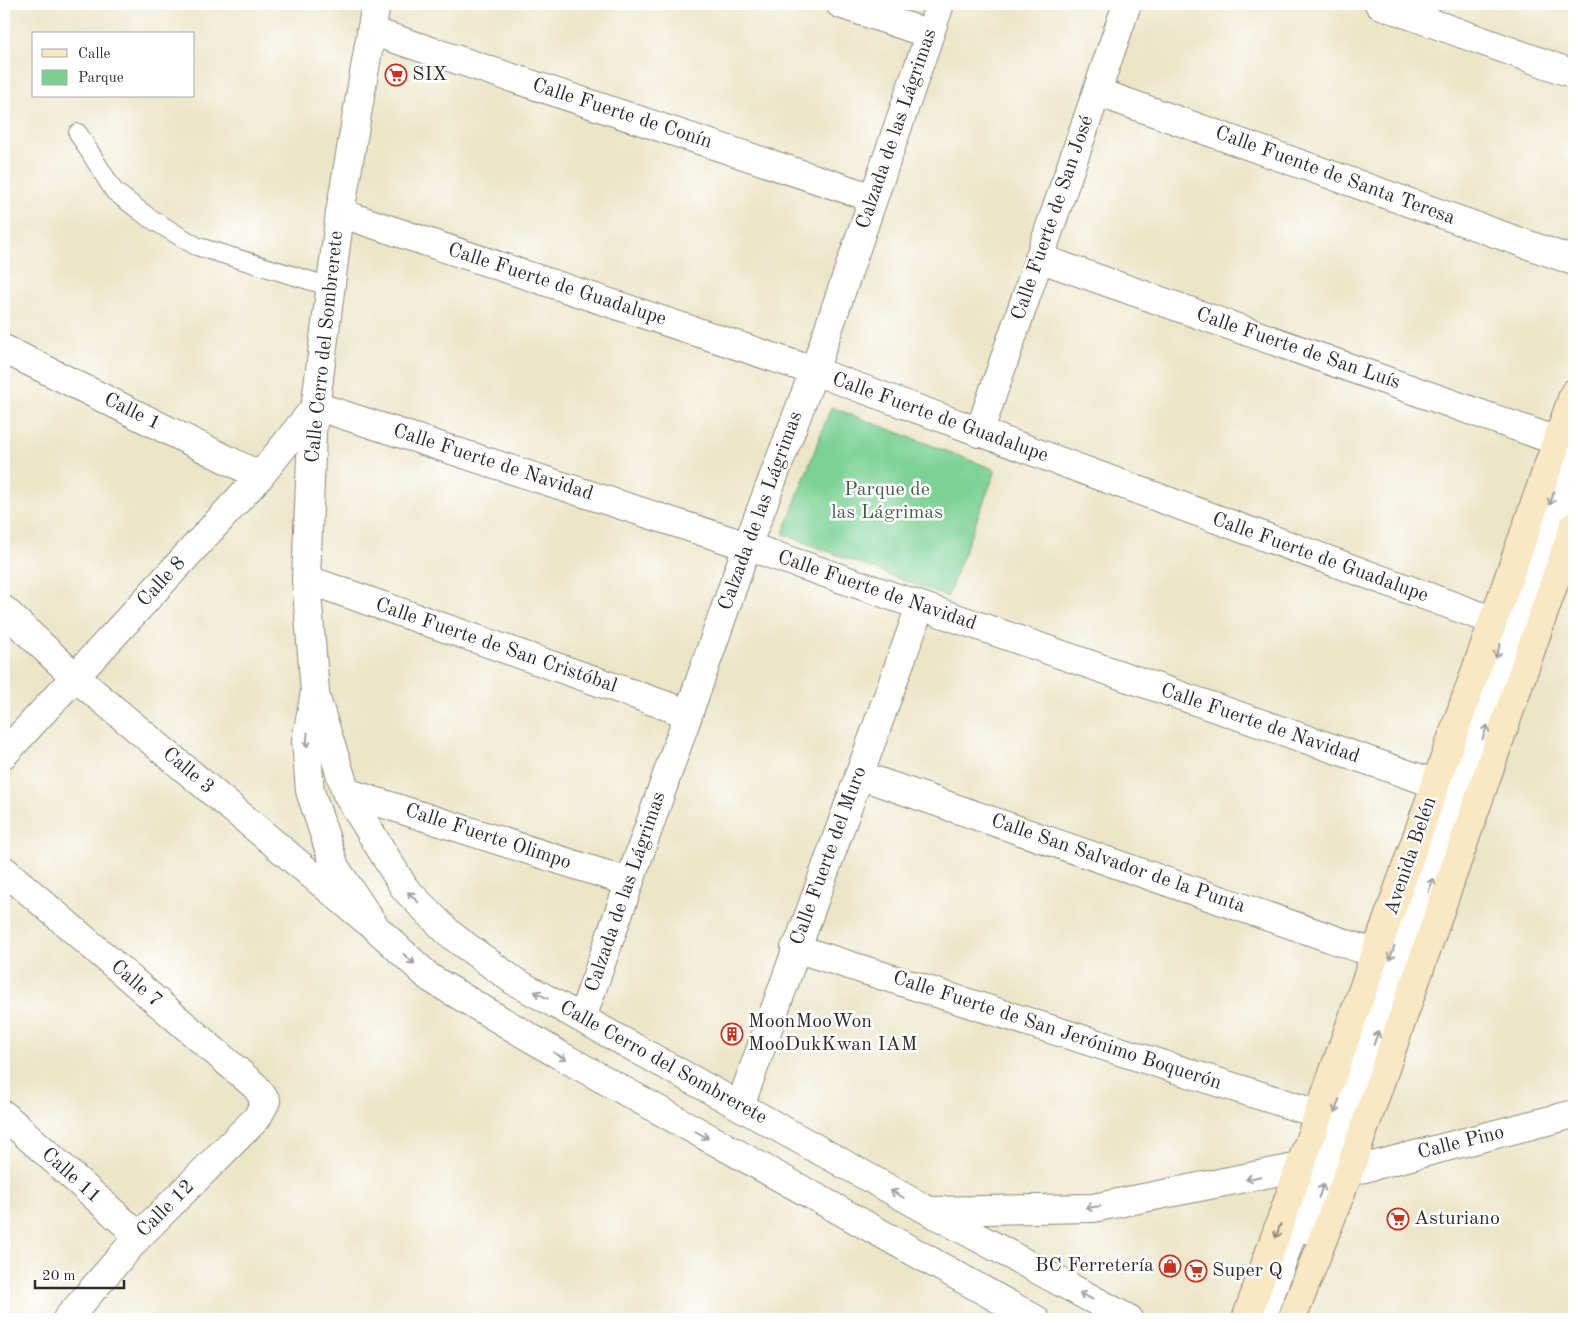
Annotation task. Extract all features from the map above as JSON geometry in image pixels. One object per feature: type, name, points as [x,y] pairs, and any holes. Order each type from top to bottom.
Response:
[{"type":"main road","name":"Avenida Belén","points":[[1292,1319],[1349,1172],[1514,628],[1566,438],[1574,393]]},
{"type":"main road","name":"Avenida Belén","points":[[1246,1319],[1436,784],[1514,628],[1574,526]]},
{"type":"street","name":"Calle Cerro del Sombrerete","points":[[376,4],[340,213],[312,433],[306,579],[314,692],[306,741],[310,792],[335,867],[376,928],[430,978],[556,1053],[1035,1319]]},
{"type":"street","points":[[840,4],[929,34]]},
{"type":"street","name":"Calzada de las Lágrimas","points":[[582,1018],[687,713],[747,546],[814,370],[940,4]]},
{"type":"street","name":"Calle Fuerte de San José","points":[[978,433],[1127,4]]},
{"type":"street","points":[[1379,4],[1574,74]]},
{"type":"street","name":"Calle Fuerte de Conín","points":[[371,31],[873,198]]},
{"type":"street","name":"Calle Fuente de Santa Teresa","points":[[1097,92],[1574,261]]},
{"type":"street","name":"Calle Fuerte de Guadalupe","points":[[340,213],[814,370],[978,433],[1514,628]]},
{"type":"street","name":"Calle Fuerte de San Luís","points":[[1039,258],[1566,438]]},
{"type":"street","name":"Calle 1","points":[[4,349],[260,476]]},
{"type":"street","name":"Calle 8","points":[[4,754],[260,476],[316,406]]},
{"type":"street","name":"Calle Fuerte de Navidad","points":[[316,406],[747,546],[1436,784]]},
{"type":"street","name":"Calle Fuerte de San Cristóbal","points":[[306,579],[687,713]]},
{"type":"street","name":"Calle Fuerte del Muro","points":[[740,1106],[920,607]]},
{"type":"street","name":"Calle 3","points":[[4,610],[74,676],[376,928]]},
{"type":"street","name":"Calle Cerro del Sombrerete","points":[[314,692],[346,792],[405,888],[451,935],[514,981],[928,1212],[1129,1319]]},
{"type":"street","name":"Calle San Salvador de la Punta","points":[[859,775],[1376,954]]},
{"type":"street","name":"Calle Fuerte Olimpo","points":[[346,792],[629,882]]},
{"type":"street","name":"Calle 7","points":[[4,870],[255,1086],[266,1101]]},
{"type":"street","name":"Calle Fuerte de San Jerónimo Boquerón","points":[[796,948],[1318,1114]]},
{"type":"street","name":"Calle 12","points":[[67,1319],[139,1236],[257,1118],[266,1101]]},
{"type":"street","name":"Calle Pino","points":[[1349,1172],[1574,1114]]},
{"type":"street","name":"Calle 11","points":[[4,1115],[139,1236]]},
{"type":"street","points":[[928,1212],[1093,1208],[1300,1167]]},
{"type":"lane","points":[[78,133],[114,191],[148,217],[196,246],[331,287]]},
{"type":"lane","points":[[1267,1319],[1295,1240],[1303,1202],[1514,628],[1574,481]]},
{"type":"lane","points":[[1276,1319],[1514,628]]},
{"type":"green space","name":"Parque de las Lágrimas","points":[[831,407],[996,470],[947,597],[783,534]]},
{"type":"place","name":"SIX","points":[[396,75]]},
{"type":"place","name":"MoonMooWon MooDukKwan IAM","points":[[732,1034]]},
{"type":"place","name":"Asturiano","points":[[1398,1219]]},
{"type":"place","name":"BC Ferretería","points":[[1170,1266]]},
{"type":"place","name":"Super Q","points":[[1196,1271]]}]
